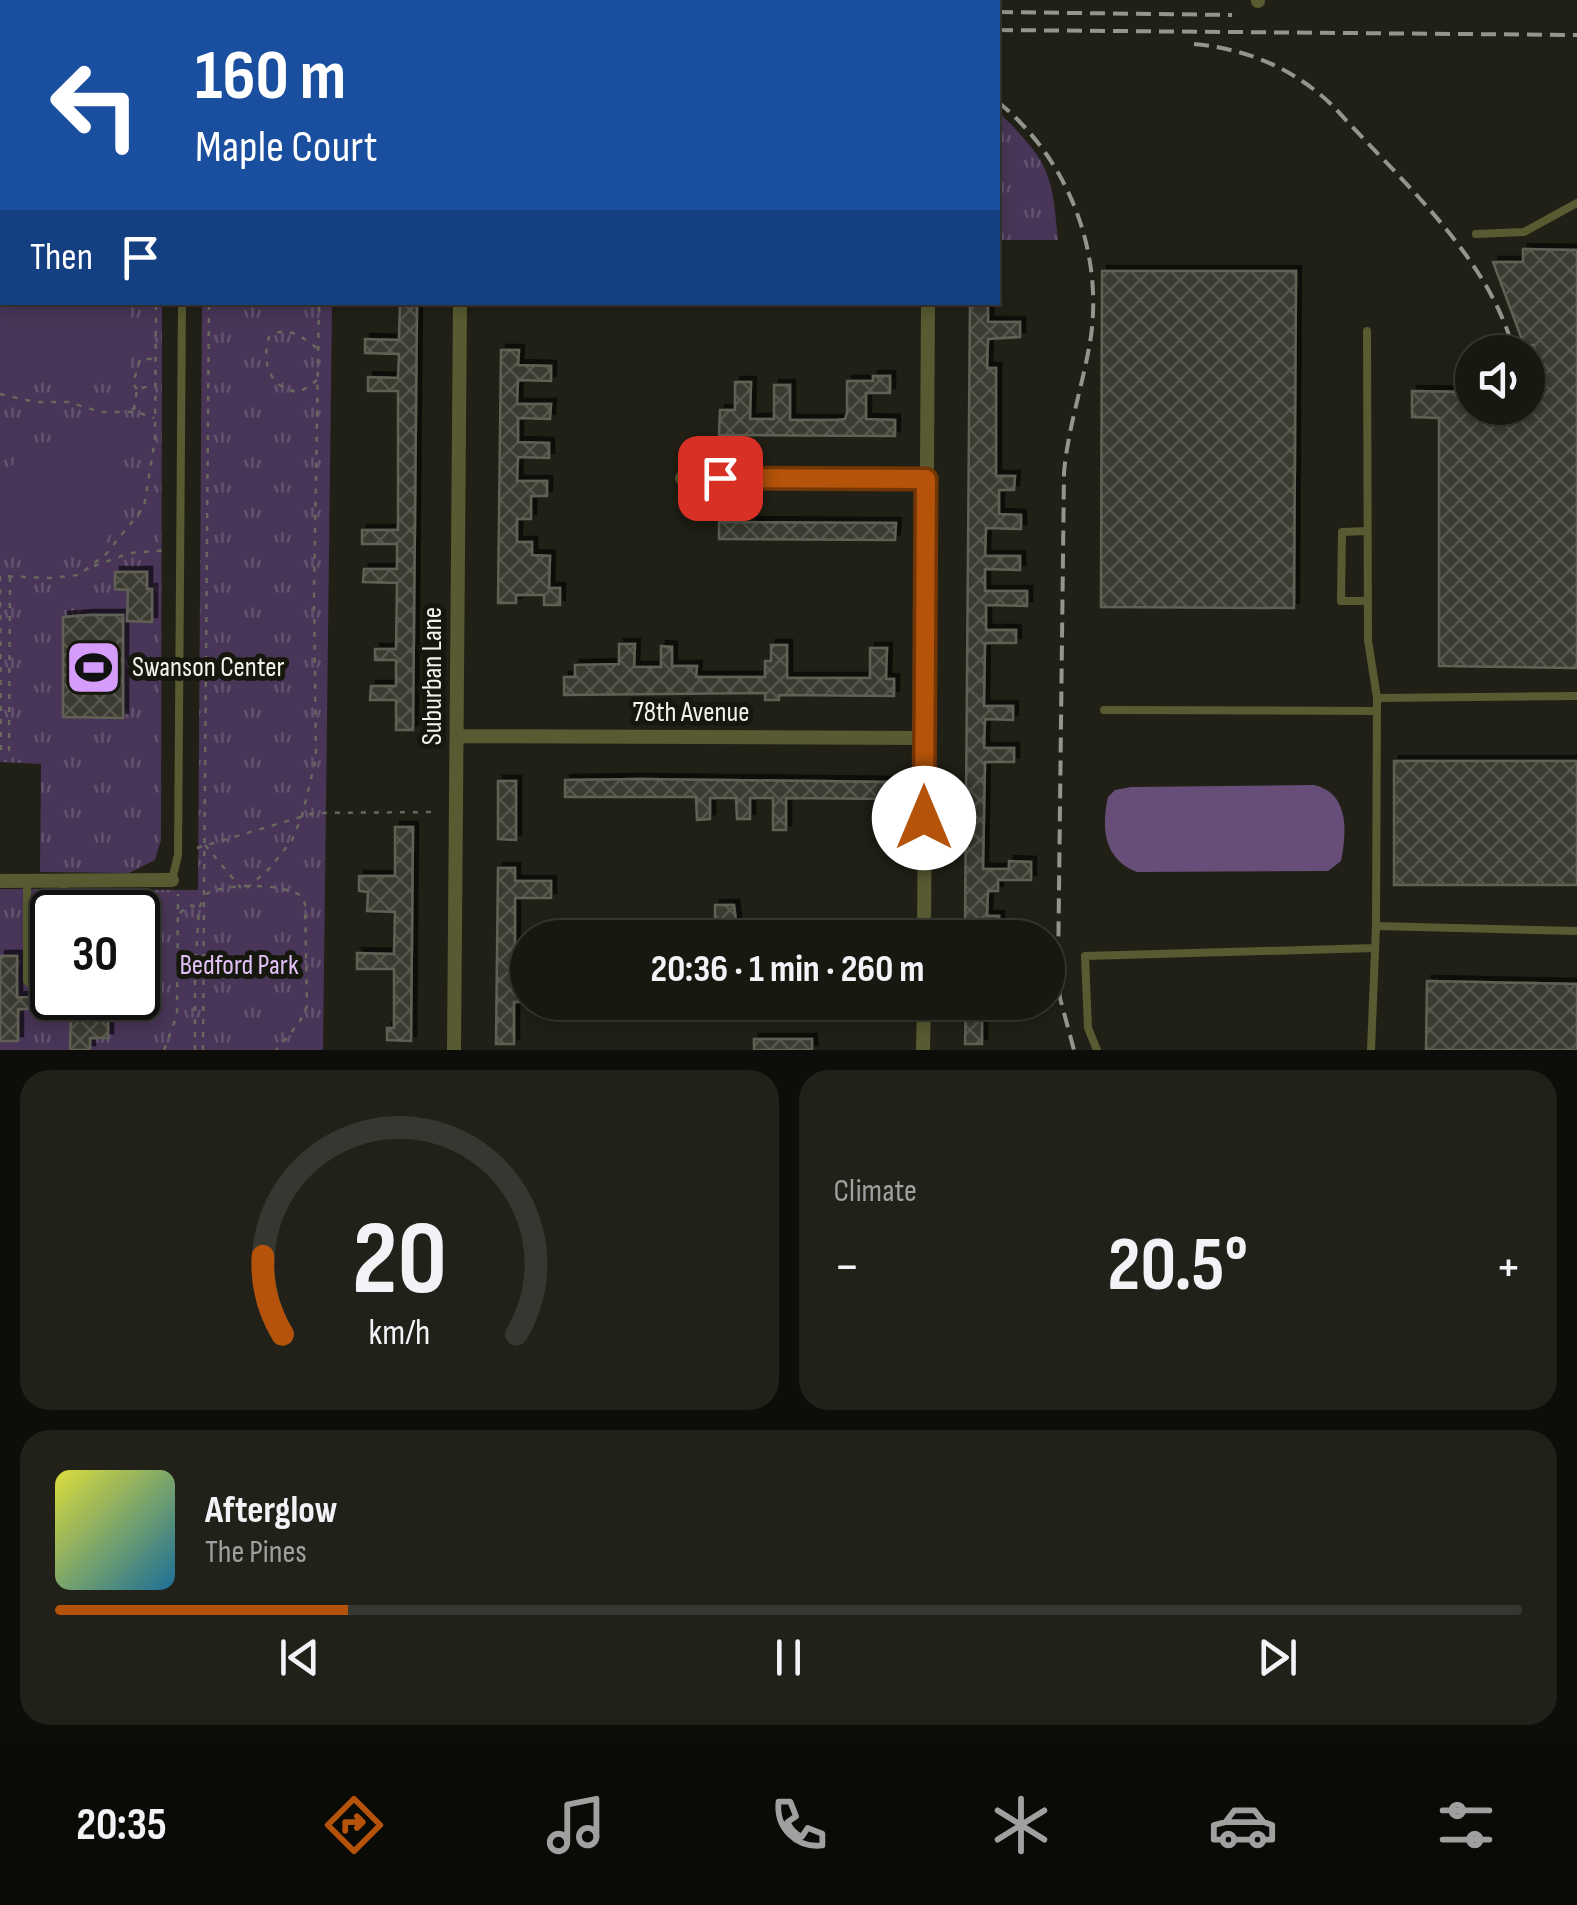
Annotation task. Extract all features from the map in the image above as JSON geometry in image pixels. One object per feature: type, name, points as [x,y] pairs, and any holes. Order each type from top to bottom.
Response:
[{"type":"street","name":"Suburban Lane","points":[[454,1050],[460,305]]},
{"type":"street","points":[[924,920],[928,305]]},
{"type":"street","points":[[682,478],[926,479]]},
{"type":"street","name":"78th Avenue","points":[[457,736],[924,738]]},
{"type":"street","points":[[0,881],[175,886]]},
{"type":"street","points":[[924,1020],[924,1050]]},
{"type":"lane","points":[[1476,234],[1524,232],[1577,203]]},
{"type":"lane","points":[[175,886],[182,305]]},
{"type":"lane","points":[[1367,331],[1368,640],[1378,698],[1371,1050]]},
{"type":"lane","points":[[1368,531],[1342,532],[1341,601],[1368,601]]},
{"type":"lane","points":[[1378,698],[1577,696]]},
{"type":"lane","points":[[1104,710],[1378,711]]},
{"type":"lane","points":[[27,881],[30,984]]},
{"type":"lane","points":[[63,881],[63,890]]},
{"type":"lane","points":[[1376,926],[1577,932]]},
{"type":"lane","points":[[1096,1050],[1088,1028],[1085,956],[1375,948]]},
{"type":"path","points":[[10,576],[9,750],[1,750],[0,576],[79,575],[106,554],[144,506],[155,440],[156,305]]},
{"type":"path","points":[[203,1050],[208,305]]},
{"type":"path","points":[[244,888],[256,882],[286,851],[302,816],[316,758],[320,305]]},
{"type":"path","points":[[318,349],[290,331],[280,330],[269,336],[266,346],[270,375],[282,389],[300,392],[318,379]]},
{"type":"path","points":[[134,412],[136,362],[140,358],[155,359]]},
{"type":"path","points":[[137,388],[154,385]]},
{"type":"path","points":[[0,394],[154,418]]},
{"type":"path","points":[[90,568],[130,554],[180,550]]},
{"type":"path","points":[[0,644],[10,644]]},
{"type":"path","points":[[197,848],[302,816],[436,812]]},
{"type":"path","points":[[204,844],[244,888]]},
{"type":"path","points":[[164,1050],[177,1014],[175,886]]},
{"type":"path","points":[[196,1050],[199,908],[204,895],[212,890],[244,888],[292,890],[300,894],[305,904],[307,1006],[276,1050]]},
{"type":"path","points":[[178,914],[189,904],[199,908]]},
{"type":"green space","points":[[1000,113],[1028,143],[1050,181],[1058,240],[1000,240]]},
{"type":"green space","points":[[0,305],[162,305],[161,840],[155,860],[129,873],[40,872],[41,764],[0,762]]},
{"type":"green space","points":[[0,305],[129,305],[130,369],[114,384],[0,381]]},
{"type":"green space","name":"Bedford Park","points":[[202,305],[332,305],[323,1050],[0,1050],[0,889],[198,890]]},
{"type":"green space","points":[[116,430],[109,535],[102,549],[89,555],[0,552],[0,477],[40,445]]},
{"type":"shaded area","points":[[1314,785],[1334,796],[1343,815],[1341,861],[1328,871],[1137,872],[1118,860],[1105,831],[1108,797],[1115,790]]},
{"type":"building","points":[[1523,249],[1577,250],[1577,668],[1439,666],[1439,418],[1412,417],[1412,391],[1455,392],[1455,425],[1545,425],[1545,335],[1520,335],[1493,262],[1523,262]]},
{"type":"building","points":[[1102,271],[1296,271],[1294,608],[1101,607]]},
{"type":"building","points":[[400,305],[417,305],[413,730],[396,730],[396,700],[370,700],[371,686],[396,686],[396,660],[375,660],[375,649],[396,649],[397,583],[363,582],[364,569],[397,569],[397,544],[362,544],[362,530],[398,530],[398,391],[368,391],[368,377],[398,378],[399,354],[365,353],[365,339],[399,340]]},
{"type":"building","points":[[970,305],[988,305],[988,322],[1020,322],[1020,337],[988,339],[987,368],[996,368],[996,476],[1015,476],[1014,490],[999,490],[999,514],[1021,515],[1021,529],[986,528],[985,556],[1020,556],[1020,570],[985,569],[985,591],[1027,591],[1027,606],[986,605],[986,630],[1016,630],[1016,643],[985,643],[984,706],[1013,706],[1013,720],[985,719],[984,748],[1014,748],[1014,762],[985,762],[983,869],[1009,869],[1009,861],[1031,862],[1031,880],[998,880],[998,891],[988,891],[987,916],[999,916],[999,920],[965,920]]},
{"type":"building","points":[[501,350],[519,350],[518,365],[551,366],[551,381],[518,380],[517,404],[551,404],[550,419],[518,418],[518,442],[549,443],[549,458],[518,457],[517,481],[547,481],[547,496],[531,496],[531,519],[517,519],[517,542],[532,542],[532,555],[550,556],[549,588],[560,588],[560,605],[544,605],[544,595],[516,595],[516,603],[498,603]]},
{"type":"building","points":[[873,376],[890,376],[890,393],[866,393],[866,419],[895,420],[895,436],[719,435],[720,410],[735,410],[735,382],[751,382],[750,419],[774,419],[774,385],[790,385],[790,420],[836,420],[845,419],[847,413],[847,381],[873,381]]},
{"type":"building","points":[[719,522],[896,523],[895,540],[719,539]]},
{"type":"building","points":[[115,572],[147,572],[147,589],[152,589],[152,622],[127,621],[128,590],[115,589]]},
{"type":"building","name":"Swanson Center","points":[[123,615],[123,718],[63,717],[63,617]]},
{"type":"building","points":[[619,644],[635,644],[634,667],[661,667],[661,646],[672,647],[672,666],[697,666],[696,677],[765,677],[771,645],[787,645],[787,678],[870,678],[870,648],[887,648],[886,679],[894,679],[894,696],[779,695],[779,700],[765,700],[765,693],[564,695],[564,677],[575,677],[575,665],[619,664]]},
{"type":"building","points":[[1394,761],[1577,761],[1577,885],[1394,885]]},
{"type":"building","points":[[565,780],[895,782],[895,799],[786,798],[786,830],[773,830],[773,798],[750,798],[750,819],[737,819],[736,798],[710,798],[710,819],[697,820],[696,797],[565,797]]},
{"type":"building","points":[[498,781],[516,781],[516,840],[498,839]]},
{"type":"building","points":[[395,827],[413,827],[411,1041],[387,1040],[387,1028],[394,1028],[394,969],[357,969],[357,953],[394,954],[395,912],[367,911],[368,892],[359,891],[359,876],[395,876]]},
{"type":"building","points":[[498,868],[515,868],[515,881],[551,881],[551,898],[515,898],[515,920],[510,920],[510,1020],[514,1020],[514,1044],[496,1044]]},
{"type":"building","points":[[715,905],[734,905],[736,920],[715,920]]},
{"type":"building","points":[[0,956],[17,956],[17,997],[30,997],[30,1009],[18,1009],[18,1041],[0,1041]]},
{"type":"building","points":[[1427,981],[1577,984],[1577,1050],[1426,1050]]},
{"type":"building","points":[[71,1020],[108,1020],[108,1038],[90,1038],[90,1050],[70,1050]]},
{"type":"building","points":[[966,1020],[982,1020],[982,1044],[965,1044]]},
{"type":"building","points":[[754,1039],[812,1039],[812,1050],[754,1050]]},
{"type":"railway","points":[[1000,12],[1232,15]]},
{"type":"railway","points":[[1000,30],[1577,35]]},
{"type":"railway","points":[[1194,44],[1270,63],[1303,82],[1334,107],[1463,251],[1485,284],[1508,335]]},
{"type":"railway","points":[[1000,104],[1043,149],[1060,177],[1085,238],[1091,270],[1091,336],[1064,473],[1058,973],[1060,998],[1074,1050]]},
{"type":"place","name":"Swanson Center","points":[[93,667]]},
{"type":"route","points":[[720,478],[926,479],[924,818]]}]
